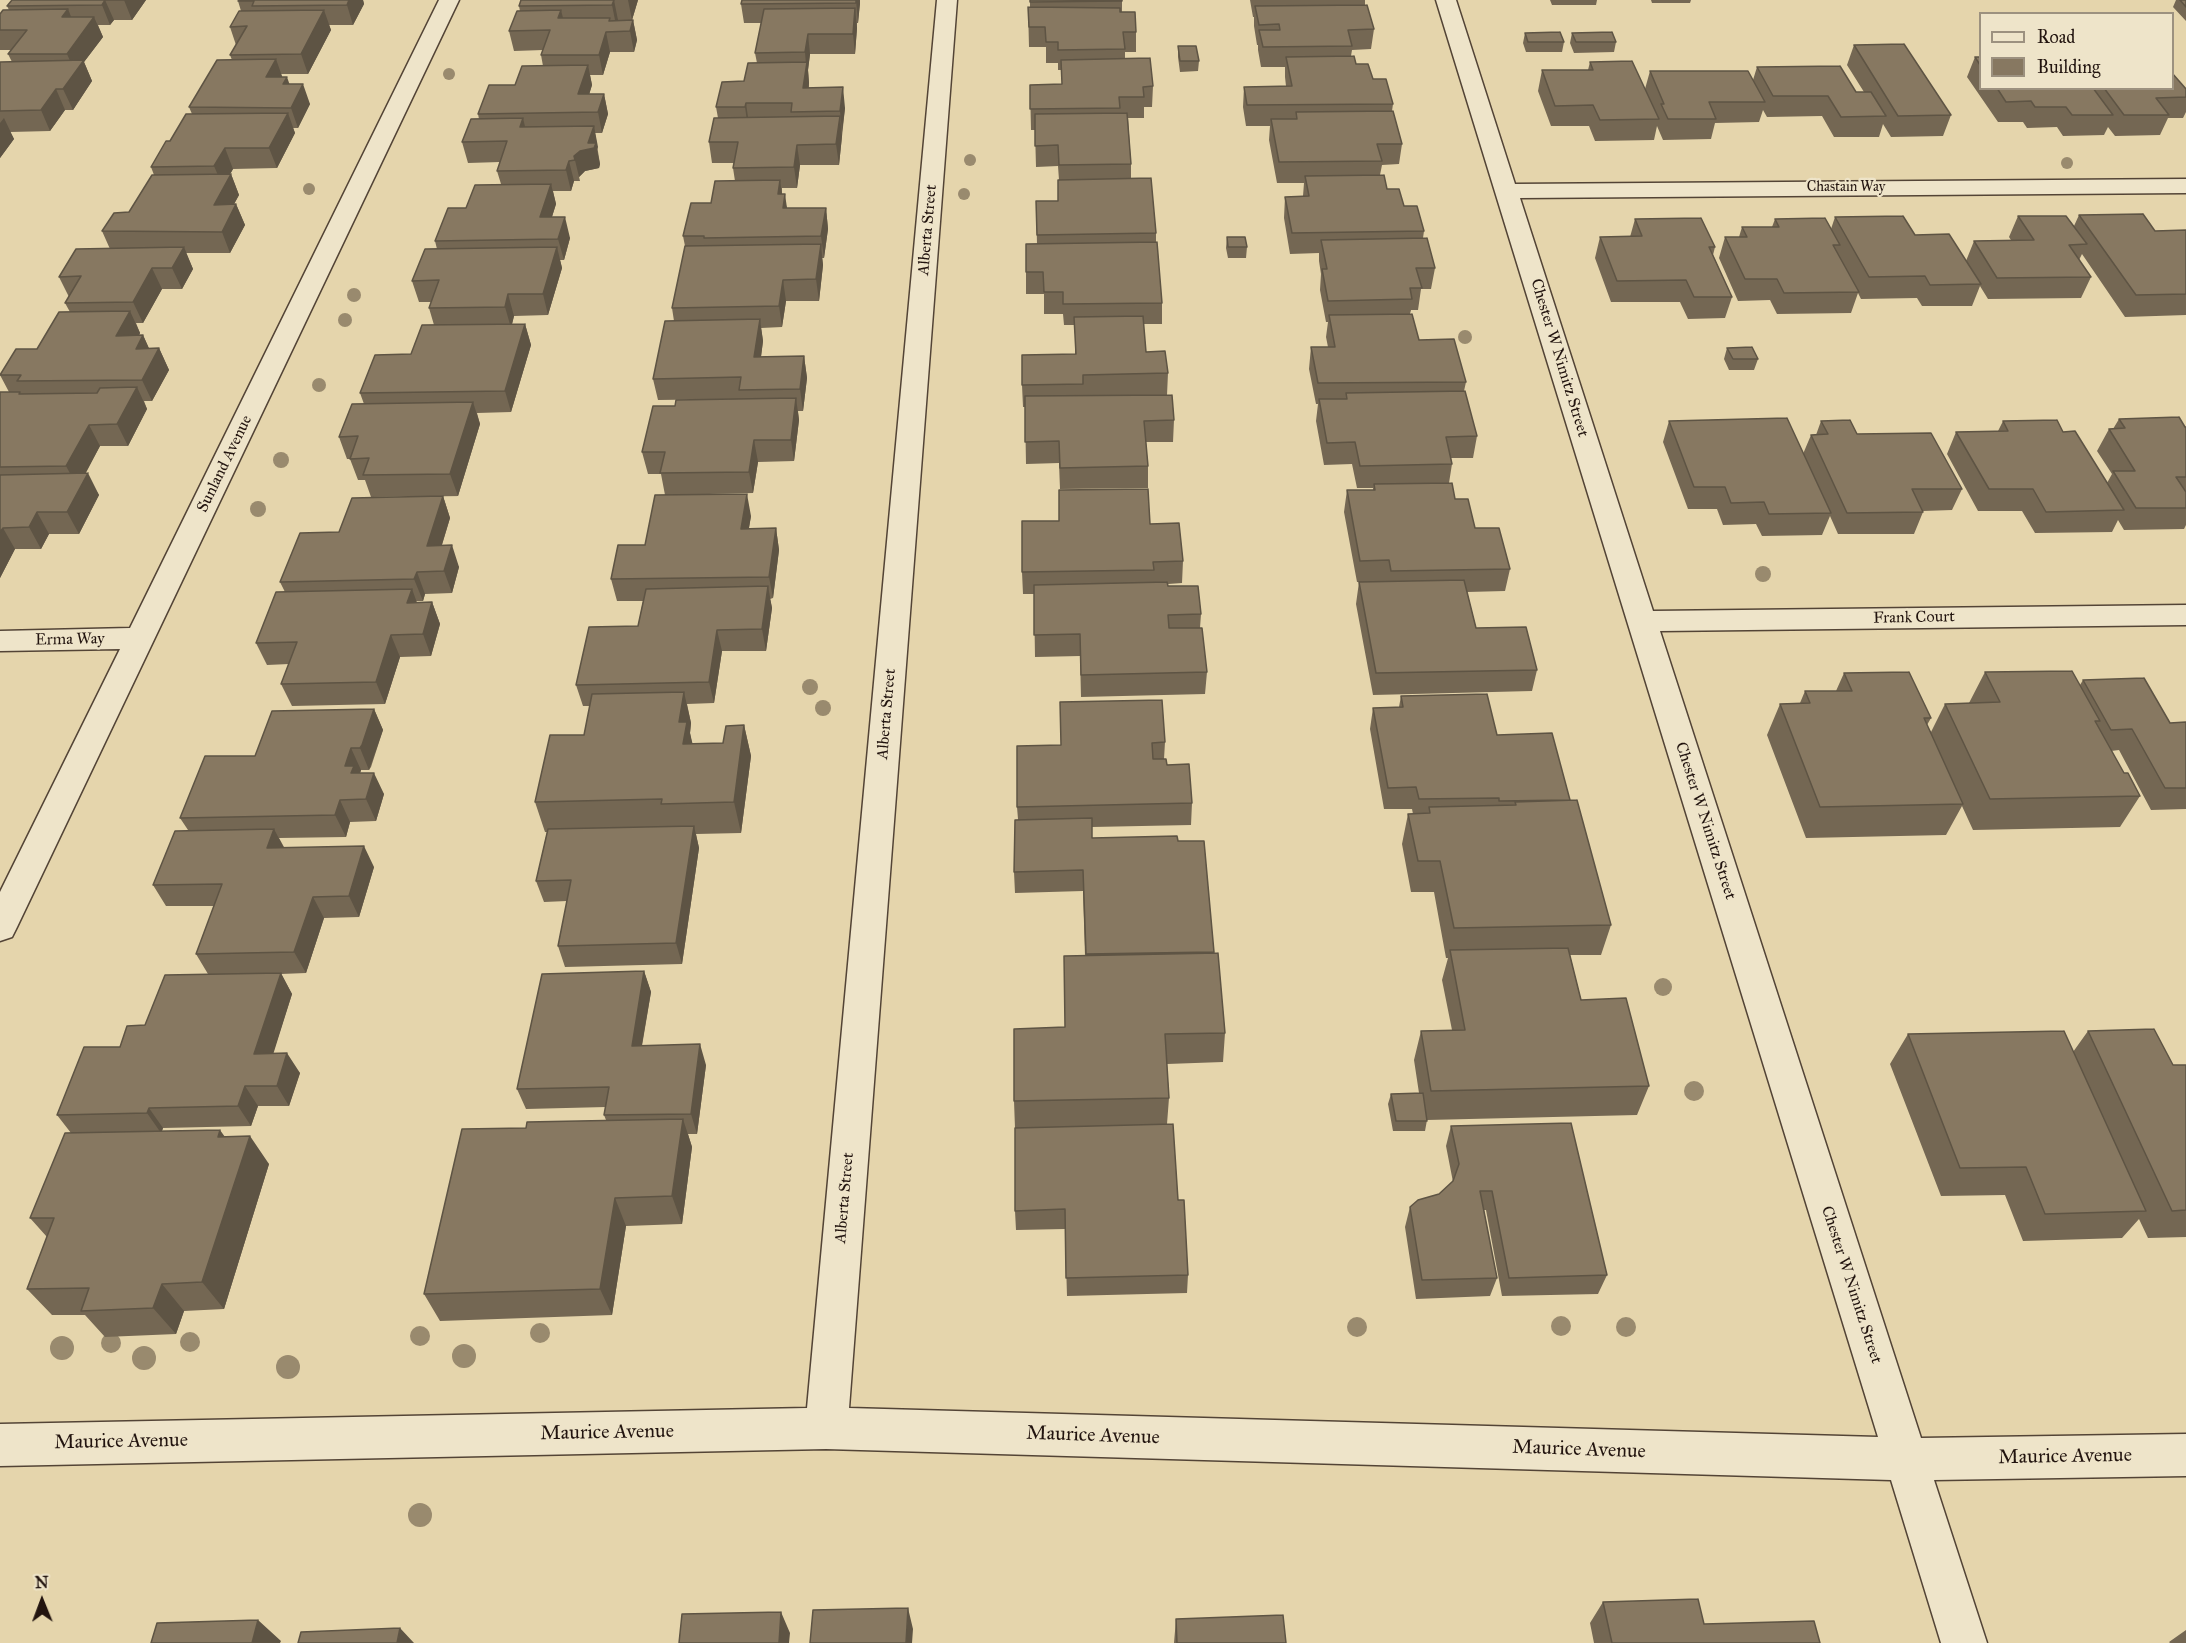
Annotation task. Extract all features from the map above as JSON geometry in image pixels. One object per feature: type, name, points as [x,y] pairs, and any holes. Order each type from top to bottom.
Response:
[{"type":"street","name":"Sunland Avenue","points":[[0,927],[449,0]]},
{"type":"street","name":"Alberta Street","points":[[826,1428],[947,0]]},
{"type":"street","name":"Chester W Nimitz Street","points":[[1446,0],[1964,1643]]},
{"type":"street","name":"Chastain Way","points":[[1506,191],[2186,186]]},
{"type":"street","name":"Frank Court","points":[[1642,621],[2186,615]]},
{"type":"street","name":"Erma Way","points":[[0,641],[140,638]]},
{"type":"street","name":"Maurice Avenue","points":[[0,1445],[826,1428],[1906,1459],[2186,1455]]},
{"type":"building","points":[[12,0],[105,0],[102,5],[7,6]]},
{"type":"building","points":[[239,0],[349,0],[347,5],[252,6],[254,1]]},
{"type":"building","points":[[521,0],[614,0],[612,5],[519,6]]},
{"type":"building","points":[[742,0],[856,0],[856,3],[741,4]]},
{"type":"building","points":[[1030,0],[1122,0],[1122,1],[1030,2]]},
{"type":"building","points":[[1367,5],[1374,29],[1348,30],[1352,46],[1263,47],[1259,30],[1280,30],[1279,24],[1259,25],[1255,6]]},
{"type":"building","points":[[1028,7],[1120,8],[1120,12],[1135,12],[1136,32],[1123,32],[1125,49],[1058,50],[1058,42],[1046,42],[1045,27],[1029,27]]},
{"type":"building","points":[[855,8],[853,34],[808,34],[805,52],[755,53],[764,9]]},
{"type":"building","points":[[68,9],[62,17],[94,17],[67,54],[8,54],[27,30],[0,30],[0,14],[3,10]]},
{"type":"building","points":[[324,10],[301,54],[230,55],[247,26],[230,27],[239,11]]},
{"type":"building","points":[[561,10],[558,18],[633,20],[630,31],[606,32],[599,55],[541,55],[550,30],[509,31],[517,11]]},
{"type":"building","points":[[1560,32],[1564,42],[1528,42],[1525,33]]},
{"type":"building","points":[[1612,32],[1616,42],[1576,42],[1572,33]]},
{"type":"building","points":[[1904,44],[1951,115],[1898,116],[1854,45]]},
{"type":"building","points":[[1178,46],[1196,46],[1199,61],[1180,61]]},
{"type":"building","points":[[1354,56],[1356,64],[1368,64],[1373,79],[1386,79],[1393,104],[1247,105],[1244,87],[1292,86],[1286,57]]},
{"type":"building","points":[[1150,58],[1153,86],[1143,87],[1144,97],[1119,97],[1120,108],[1030,109],[1030,85],[1062,84],[1061,60]]},
{"type":"building","points":[[276,59],[266,77],[287,77],[283,84],[303,84],[291,108],[189,107],[217,60]]},
{"type":"building","points":[[84,60],[63,89],[56,89],[41,110],[0,111],[0,62]]},
{"type":"building","points":[[1632,61],[1659,119],[1600,120],[1593,105],[1555,106],[1542,70],[1593,70],[1590,62]]},
{"type":"building","points":[[807,62],[803,88],[843,87],[840,111],[791,112],[792,103],[746,103],[745,107],[716,107],[722,82],[744,81],[748,63]]},
{"type":"building","points":[[588,65],[578,94],[604,94],[598,112],[478,114],[489,85],[515,85],[522,66]]},
{"type":"building","points":[[1840,66],[1856,92],[1871,92],[1886,116],[1841,117],[1828,96],[1773,96],[1757,67]]},
{"type":"building","points":[[1650,71],[1748,71],[1765,102],[1709,102],[1716,119],[1668,119]]},
{"type":"building","points":[[2174,75],[2186,89],[2186,97],[2156,98],[2169,115],[2124,115],[2105,90],[2174,90]]},
{"type":"building","points":[[1998,90],[2094,90],[2113,115],[2072,115],[2066,107],[2035,107],[2031,101],[2006,102]]},
{"type":"building","points":[[1393,111],[1402,144],[1377,144],[1382,161],[1279,162],[1271,119],[1297,119],[1296,112]]},
{"type":"building","points":[[288,113],[269,148],[225,148],[214,166],[151,167],[166,141],[170,141],[186,114]]},
{"type":"building","points":[[1127,113],[1131,164],[1059,165],[1058,145],[1035,146],[1035,114]]},
{"type":"building","points":[[840,116],[836,144],[797,145],[794,167],[733,168],[738,142],[709,142],[714,118]]},
{"type":"building","points":[[523,118],[520,127],[594,126],[588,143],[596,143],[594,148],[580,151],[574,156],[575,160],[569,161],[566,170],[497,171],[507,141],[462,142],[471,119]]},
{"type":"building","points":[[231,174],[214,205],[236,204],[222,232],[102,231],[114,213],[129,212],[152,175]]},
{"type":"building","points":[[1384,175],[1387,189],[1399,189],[1404,206],[1417,206],[1424,231],[1292,233],[1285,197],[1309,196],[1305,176]]},
{"type":"building","points":[[1151,178],[1156,233],[1037,235],[1036,201],[1058,201],[1058,180]]},
{"type":"building","points":[[780,180],[778,194],[785,194],[783,208],[826,208],[821,236],[704,238],[704,236],[683,236],[691,203],[711,203],[715,181]]},
{"type":"building","points":[[551,184],[540,217],[565,217],[558,239],[435,241],[448,208],[466,208],[475,185]]},
{"type":"building","points":[[2143,214],[2155,231],[2186,230],[2186,294],[2136,295],[2079,215]]},
{"type":"building","points":[[1903,216],[1915,235],[1949,234],[1981,284],[1930,285],[1925,276],[1869,277],[1835,217]]},
{"type":"building","points":[[2018,216],[2066,216],[2087,244],[2069,245],[2091,277],[1997,278],[1974,241],[2034,240]]},
{"type":"building","points":[[1701,218],[1715,247],[1709,247],[1732,297],[1694,297],[1686,280],[1617,281],[1600,237],[1642,236],[1635,219]]},
{"type":"building","points":[[1825,218],[1840,245],[1833,245],[1859,292],[1784,293],[1777,279],[1745,279],[1725,237],[1747,237],[1742,227],[1779,227],[1775,219]]},
{"type":"building","points":[[1227,237],[1245,237],[1247,247],[1228,247]]},
{"type":"building","points":[[1427,238],[1435,268],[1416,268],[1422,288],[1410,288],[1412,299],[1328,301],[1322,269],[1327,269],[1321,240]]},
{"type":"building","points":[[1157,242],[1162,303],[1063,304],[1063,292],[1044,292],[1043,272],[1026,272],[1026,244]]},
{"type":"building","points":[[821,244],[816,279],[783,280],[779,306],[672,308],[685,246]]},
{"type":"building","points":[[184,247],[172,268],[152,268],[133,302],[65,303],[81,276],[59,277],[76,249]]},
{"type":"building","points":[[557,247],[543,294],[508,294],[505,307],[429,308],[439,280],[412,281],[425,249]]},
{"type":"building","points":[[130,311],[116,336],[143,335],[136,349],[159,348],[142,380],[17,381],[21,375],[0,375],[16,349],[37,349],[59,312]]},
{"type":"building","points":[[1412,314],[1419,340],[1454,339],[1466,382],[1318,383],[1311,347],[1335,347],[1329,315]]},
{"type":"building","points":[[1143,316],[1146,352],[1165,351],[1168,373],[1083,375],[1083,384],[1022,385],[1022,355],[1076,354],[1074,317]]},
{"type":"building","points":[[760,319],[754,357],[804,356],[800,389],[739,390],[741,377],[653,379],[665,321]]},
{"type":"building","points":[[525,324],[505,391],[360,393],[375,355],[411,354],[422,325]]},
{"type":"building","points":[[1752,347],[1758,359],[1733,359],[1727,348]]},
{"type":"building","points":[[137,387],[117,424],[89,425],[66,466],[0,467],[0,392],[20,392],[19,394],[97,393],[100,388]]},
{"type":"building","points":[[1465,391],[1477,436],[1446,437],[1452,464],[1360,466],[1355,442],[1327,443],[1319,399],[1347,399],[1346,393]]},
{"type":"building","points":[[1172,395],[1174,420],[1144,421],[1148,466],[1060,468],[1059,441],[1025,442],[1025,396]]},
{"type":"building","points":[[796,398],[791,440],[754,440],[749,472],[660,473],[665,452],[642,452],[653,406],[675,406],[676,400]]},
{"type":"building","points":[[473,402],[450,474],[363,475],[369,458],[350,459],[358,436],[339,437],[352,404]]},
{"type":"building","points":[[2179,417],[2186,427],[2186,477],[2176,477],[2186,492],[2186,508],[2136,508],[2113,471],[2135,471],[2109,429],[2125,428],[2119,419]]},
{"type":"building","points":[[1787,418],[1831,513],[1769,514],[1764,502],[1731,503],[1725,487],[1694,487],[1669,421]]},
{"type":"building","points":[[1850,420],[1857,434],[1931,433],[1962,489],[1912,489],[1923,512],[1847,513],[1811,435],[1828,434],[1821,421]]},
{"type":"building","points":[[2057,420],[2063,432],[2075,431],[2124,510],[2046,512],[2033,489],[1989,489],[1956,432],[2008,431],[2003,421]]},
{"type":"building","points":[[88,473],[67,512],[37,512],[29,527],[3,528],[0,532],[0,475]]},
{"type":"building","points":[[1452,483],[1455,499],[1468,499],[1475,528],[1499,528],[1510,569],[1391,571],[1389,560],[1360,561],[1347,490],[1375,490],[1374,484]]},
{"type":"building","points":[[1148,489],[1150,524],[1179,523],[1183,561],[1153,562],[1154,570],[1022,572],[1022,521],[1059,521],[1059,490]]},
{"type":"building","points":[[747,494],[741,529],[776,528],[769,577],[611,579],[618,545],[645,545],[655,495]]},
{"type":"building","points":[[443,496],[427,546],[452,545],[444,571],[417,572],[414,579],[280,582],[300,533],[339,532],[352,498]]},
{"type":"building","points":[[1464,580],[1476,628],[1526,627],[1537,670],[1376,673],[1359,582]]},
{"type":"building","points":[[1167,582],[1168,586],[1198,586],[1201,614],[1168,615],[1169,628],[1202,628],[1207,672],[1081,675],[1080,634],[1034,635],[1034,585]]},
{"type":"building","points":[[768,586],[762,629],[717,630],[709,682],[576,685],[589,627],[638,626],[646,589]]},
{"type":"building","points":[[412,589],[407,603],[432,602],[423,634],[391,635],[376,682],[281,684],[297,642],[256,643],[276,592]]},
{"type":"building","points":[[2072,671],[2100,721],[2095,721],[2124,773],[2128,773],[2140,796],[1990,799],[1945,704],[2000,702],[1985,672]]},
{"type":"building","points":[[1909,672],[1931,718],[1924,718],[1963,804],[1820,807],[1780,704],[1810,703],[1805,691],[1852,691],[1844,673]]},
{"type":"building","points":[[2144,678],[2170,723],[2186,722],[2186,788],[2165,788],[2132,729],[2111,730],[2083,680]]},
{"type":"building","points":[[684,692],[679,722],[687,722],[683,744],[723,743],[726,726],[744,725],[734,802],[661,804],[662,799],[535,802],[550,735],[584,735],[592,694]]},
{"type":"building","points":[[1487,694],[1497,735],[1552,733],[1570,800],[1419,799],[1416,787],[1388,788],[1373,708],[1403,707],[1401,696]]},
{"type":"building","points":[[1162,700],[1165,742],[1152,743],[1153,759],[1166,759],[1167,765],[1189,764],[1192,803],[1017,807],[1017,746],[1061,745],[1060,702]]},
{"type":"building","points":[[374,709],[362,745],[360,748],[351,748],[345,766],[354,766],[351,773],[374,773],[366,799],[340,800],[335,815],[180,818],[205,756],[255,756],[272,711]]},
{"type":"building","points":[[1577,800],[1611,925],[1454,928],[1440,861],[1418,861],[1408,814],[1430,813],[1429,807],[1516,805],[1515,802]]},
{"type":"building","points":[[1092,818],[1092,838],[1177,836],[1178,841],[1204,841],[1214,952],[1086,954],[1083,870],[1014,872],[1015,820]]},
{"type":"building","points":[[694,826],[676,943],[558,946],[571,880],[536,881],[548,829]]},
{"type":"building","points":[[274,829],[267,848],[364,846],[349,896],[313,897],[294,952],[196,954],[222,884],[153,885],[175,831]]},
{"type":"building","points":[[1568,948],[1581,1000],[1626,998],[1649,1086],[1431,1091],[1421,1031],[1465,1030],[1450,950]]},
{"type":"building","points":[[1218,953],[1225,1033],[1165,1034],[1169,1098],[1014,1101],[1014,1029],[1065,1027],[1064,956]]},
{"type":"building","points":[[644,971],[632,1046],[700,1044],[691,1114],[604,1115],[609,1087],[517,1089],[542,974]]},
{"type":"building","points":[[281,973],[254,1054],[287,1053],[277,1086],[245,1086],[238,1106],[149,1108],[147,1113],[57,1115],[84,1047],[120,1047],[127,1026],[145,1025],[165,975]]},
{"type":"building","points":[[2154,1029],[2173,1065],[2186,1065],[2186,1210],[2172,1211],[2088,1031]]},
{"type":"building","points":[[2064,1031],[2146,1211],[2045,1214],[2026,1167],[1960,1168],[1908,1034]]},
{"type":"building","points":[[1423,1093],[1427,1121],[1396,1121],[1391,1094]]},
{"type":"building","points":[[683,1119],[672,1196],[615,1198],[600,1289],[424,1294],[462,1129],[526,1128],[527,1122]]},
{"type":"building","points":[[1571,1123],[1607,1275],[1509,1278],[1492,1191],[1480,1191],[1497,1278],[1422,1280],[1410,1207],[1418,1200],[1439,1194],[1453,1181],[1459,1164],[1451,1126]]},
{"type":"building","points":[[1173,1124],[1178,1200],[1184,1200],[1188,1275],[1066,1278],[1065,1209],[1015,1211],[1015,1128]]},
{"type":"building","points":[[220,1130],[218,1137],[250,1136],[202,1282],[162,1284],[153,1308],[81,1311],[89,1288],[27,1289],[54,1218],[30,1218],[65,1133]]},
{"type":"building","points":[[1698,1599],[1704,1624],[1814,1621],[1820,1643],[1612,1643],[1603,1602]]},
{"type":"building","points":[[908,1608],[906,1643],[810,1643],[813,1610]]},
{"type":"building","points":[[781,1612],[779,1643],[679,1643],[682,1614]]},
{"type":"building","points":[[1283,1615],[1286,1643],[1177,1643],[1176,1619]]},
{"type":"building","points":[[258,1620],[252,1643],[151,1643],[157,1623]]},
{"type":"building","points":[[400,1628],[397,1643],[298,1643],[301,1632]]}]
